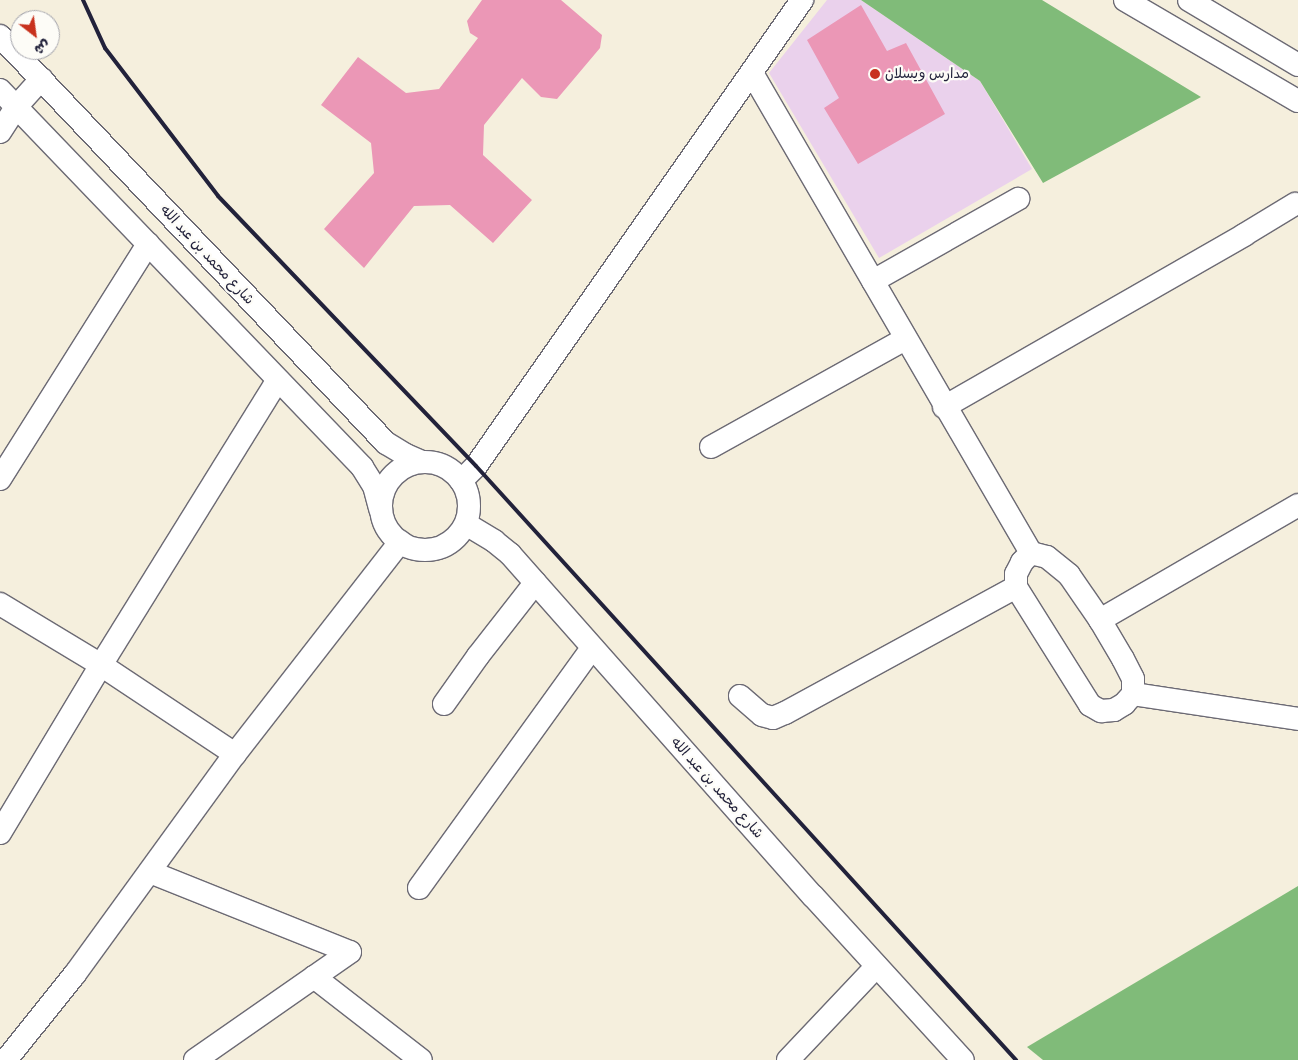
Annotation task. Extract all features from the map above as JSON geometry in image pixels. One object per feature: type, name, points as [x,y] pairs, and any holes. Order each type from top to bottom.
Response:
[{"type":"street","points":[[461,480],[476,466],[802,0]]},
{"type":"street","points":[[1125,0],[1298,101]]},
{"type":"street","points":[[1189,0],[1298,65]]},
{"type":"street","name":"شارع محمد بن عبد الله","points":[[0,36],[386,443],[422,462]]},
{"type":"street","points":[[752,73],[944,407],[1031,553],[1047,557],[1069,575],[1100,620],[1134,679],[1133,694],[1124,704],[1114,710],[1101,711],[1090,705],[1016,587],[1016,574],[1022,562],[1031,553]]},
{"type":"street","points":[[0,132],[16,107],[41,79]]},
{"type":"street","points":[[0,90],[362,467],[374,486],[380,509],[386,528],[400,542],[411,548],[424,550],[437,548],[449,543],[466,524],[469,498],[461,480],[448,468],[435,463],[422,462],[410,464],[396,472],[386,484],[380,509]]},
{"type":"street","points":[[873,281],[1018,199]]},
{"type":"street","points":[[944,407],[1295,204]]},
{"type":"street","points":[[0,479],[148,244]]},
{"type":"street","points":[[710,448],[905,339]]},
{"type":"street","points":[[0,833],[101,665],[278,380]]},
{"type":"street","points":[[1100,620],[1298,505]]},
{"type":"street","name":"شارع محمد بن عبد الله","points":[[466,524],[494,541],[510,554],[592,648],[963,1060]]},
{"type":"street","points":[[6,1060],[75,974],[236,754],[400,542]]},
{"type":"street","points":[[444,704],[534,583]]},
{"type":"street","points":[[740,696],[762,715],[773,718],[1016,587]]},
{"type":"street","points":[[0,604],[101,665],[236,754]]},
{"type":"street","points":[[419,888],[592,648]]},
{"type":"street","points":[[1133,694],[1298,719]]},
{"type":"street","points":[[150,872],[350,952],[196,1060]]},
{"type":"street","points":[[788,1060],[877,966]]},
{"type":"street","points":[[314,977],[421,1060]]},
{"type":"shaded area","points":[[827,0],[861,0],[980,81],[1032,169],[879,258],[769,73]]},
{"type":"green space","points":[[861,0],[1042,0],[1201,97],[1043,183],[980,81]]},
{"type":"green space","points":[[1298,886],[1298,1060],[1043,1060],[1027,1047]]},
{"type":"building","points":[[482,0],[561,0],[602,35],[600,48],[557,99],[541,97],[522,78],[484,125],[483,155],[532,200],[493,243],[450,205],[414,206],[364,268],[324,229],[374,173],[371,143],[321,105],[358,57],[406,93],[439,89],[478,38],[470,33],[467,21]]},
{"type":"building","name":"مدارس ويسلان","points":[[861,5],[887,51],[906,43],[945,114],[858,164],[824,108],[839,98],[807,40]]},
{"type":"railway","points":[[83,0],[105,48],[218,196],[476,466],[1016,1060]]},
{"type":"place","name":"مدارس ويسلان","points":[[875,74]]}]
